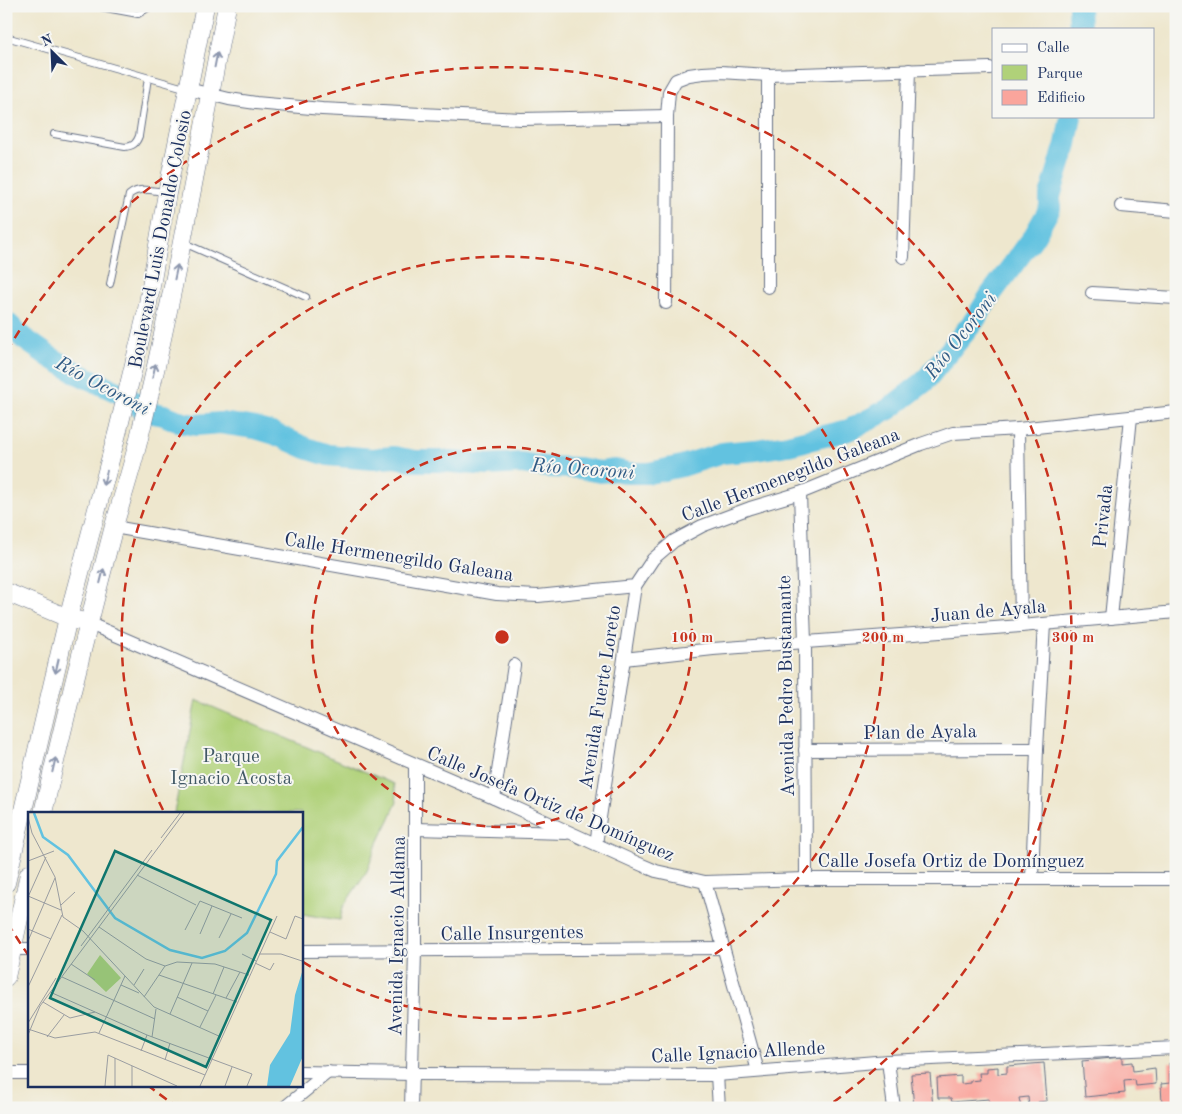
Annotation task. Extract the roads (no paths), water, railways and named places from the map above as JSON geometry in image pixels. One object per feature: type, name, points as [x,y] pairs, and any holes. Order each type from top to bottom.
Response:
[{"type":"main road","name":"Boulevard Luis Donaldo Colosio","points":[[6,883],[68,618],[118,430],[146,314],[167,193],[205,6]]},
{"type":"main road","name":"Boulevard Luis Donaldo Colosio","points":[[43,812],[114,527],[140,435],[182,242],[228,6]]},
{"type":"main road","points":[[6,592],[68,618],[90,624]]},
{"type":"main road","points":[[6,976],[20,949],[28,882]]},
{"type":"street","points":[[666,303],[667,116],[669,92],[676,80],[688,75],[721,72],[768,75],[990,68]]},
{"type":"street","points":[[903,257],[909,70]]},
{"type":"street","points":[[768,75],[768,287]]},
{"type":"street","points":[[188,89],[256,103],[322,109],[521,119],[667,116]]},
{"type":"street","points":[[1122,206],[1176,211]]},
{"type":"street","points":[[1092,293],[1176,298]]},
{"type":"street","name":"Calle Hermenegildo Galeana","points":[[114,527],[497,594],[538,596],[635,586],[653,559],[674,541],[710,523],[750,508],[800,493],[953,433],[1018,429],[1176,412]]},
{"type":"street","name":"Privada","points":[[1111,618],[1131,417]]},
{"type":"street","points":[[1018,429],[1021,626]]},
{"type":"street","name":"Avenida Pedro Bustamante","points":[[800,493],[805,642],[806,879]]},
{"type":"street","name":"Avenida Fuerte Loreto","points":[[596,844],[635,586]]},
{"type":"street","name":"Juan de Ayala","points":[[624,660],[713,649],[1021,626],[1176,612]]},
{"type":"street","name":"Calle Josefa Ortiz de Domínguez","points":[[90,624],[494,798],[656,871],[705,882],[806,879],[1176,879]]},
{"type":"street","points":[[1032,878],[1044,624]]},
{"type":"street","points":[[494,798],[514,665]]},
{"type":"street","name":"Plan de Ayala","points":[[805,750],[1037,749]]},
{"type":"street","name":"Avenida Ignacio Aldama","points":[[411,1108],[415,951],[415,765]]},
{"type":"street","points":[[416,829],[573,833]]},
{"type":"street","points":[[705,882],[758,1071]]},
{"type":"street","name":"Calle Insurgentes","points":[[302,951],[723,948]]},
{"type":"street","name":"Calle Ignacio Allende","points":[[302,1072],[717,1075],[888,1061],[1176,1048]]},
{"type":"street","points":[[888,1061],[894,1108]]},
{"type":"street","points":[[284,1108],[328,1072]]},
{"type":"street","points":[[6,1073],[28,1073]]},
{"type":"street","points":[[717,1075],[719,1108]]},
{"type":"lane","points":[[95,6],[138,14],[151,6]]},
{"type":"lane","points":[[6,37],[188,89]]},
{"type":"lane","points":[[54,134],[125,147],[132,146],[136,143],[139,136],[148,78]]},
{"type":"lane","points":[[110,284],[129,195],[134,191],[140,190],[167,193]]},
{"type":"lane","points":[[182,242],[306,297]]},
{"type":"waterway","name":"Río Ocoroni","points":[[1079,6],[1080,28]]},
{"type":"waterway","name":"Río Ocoroni","points":[[6,322],[23,338],[79,374],[122,394],[148,412],[164,415],[183,423],[196,425],[220,423],[255,428],[328,455],[372,459],[394,457],[416,461],[489,465],[521,463],[545,467],[579,468],[600,472],[615,470],[628,473],[649,473],[682,466],[722,453],[788,445],[849,430],[889,409],[924,382],[974,321],[991,294],[1033,238],[1050,208],[1050,196],[1066,144],[1071,118]]},
{"type":"park label","name":"Parque Ignacio Acosta","points":[[231,766]]}]
